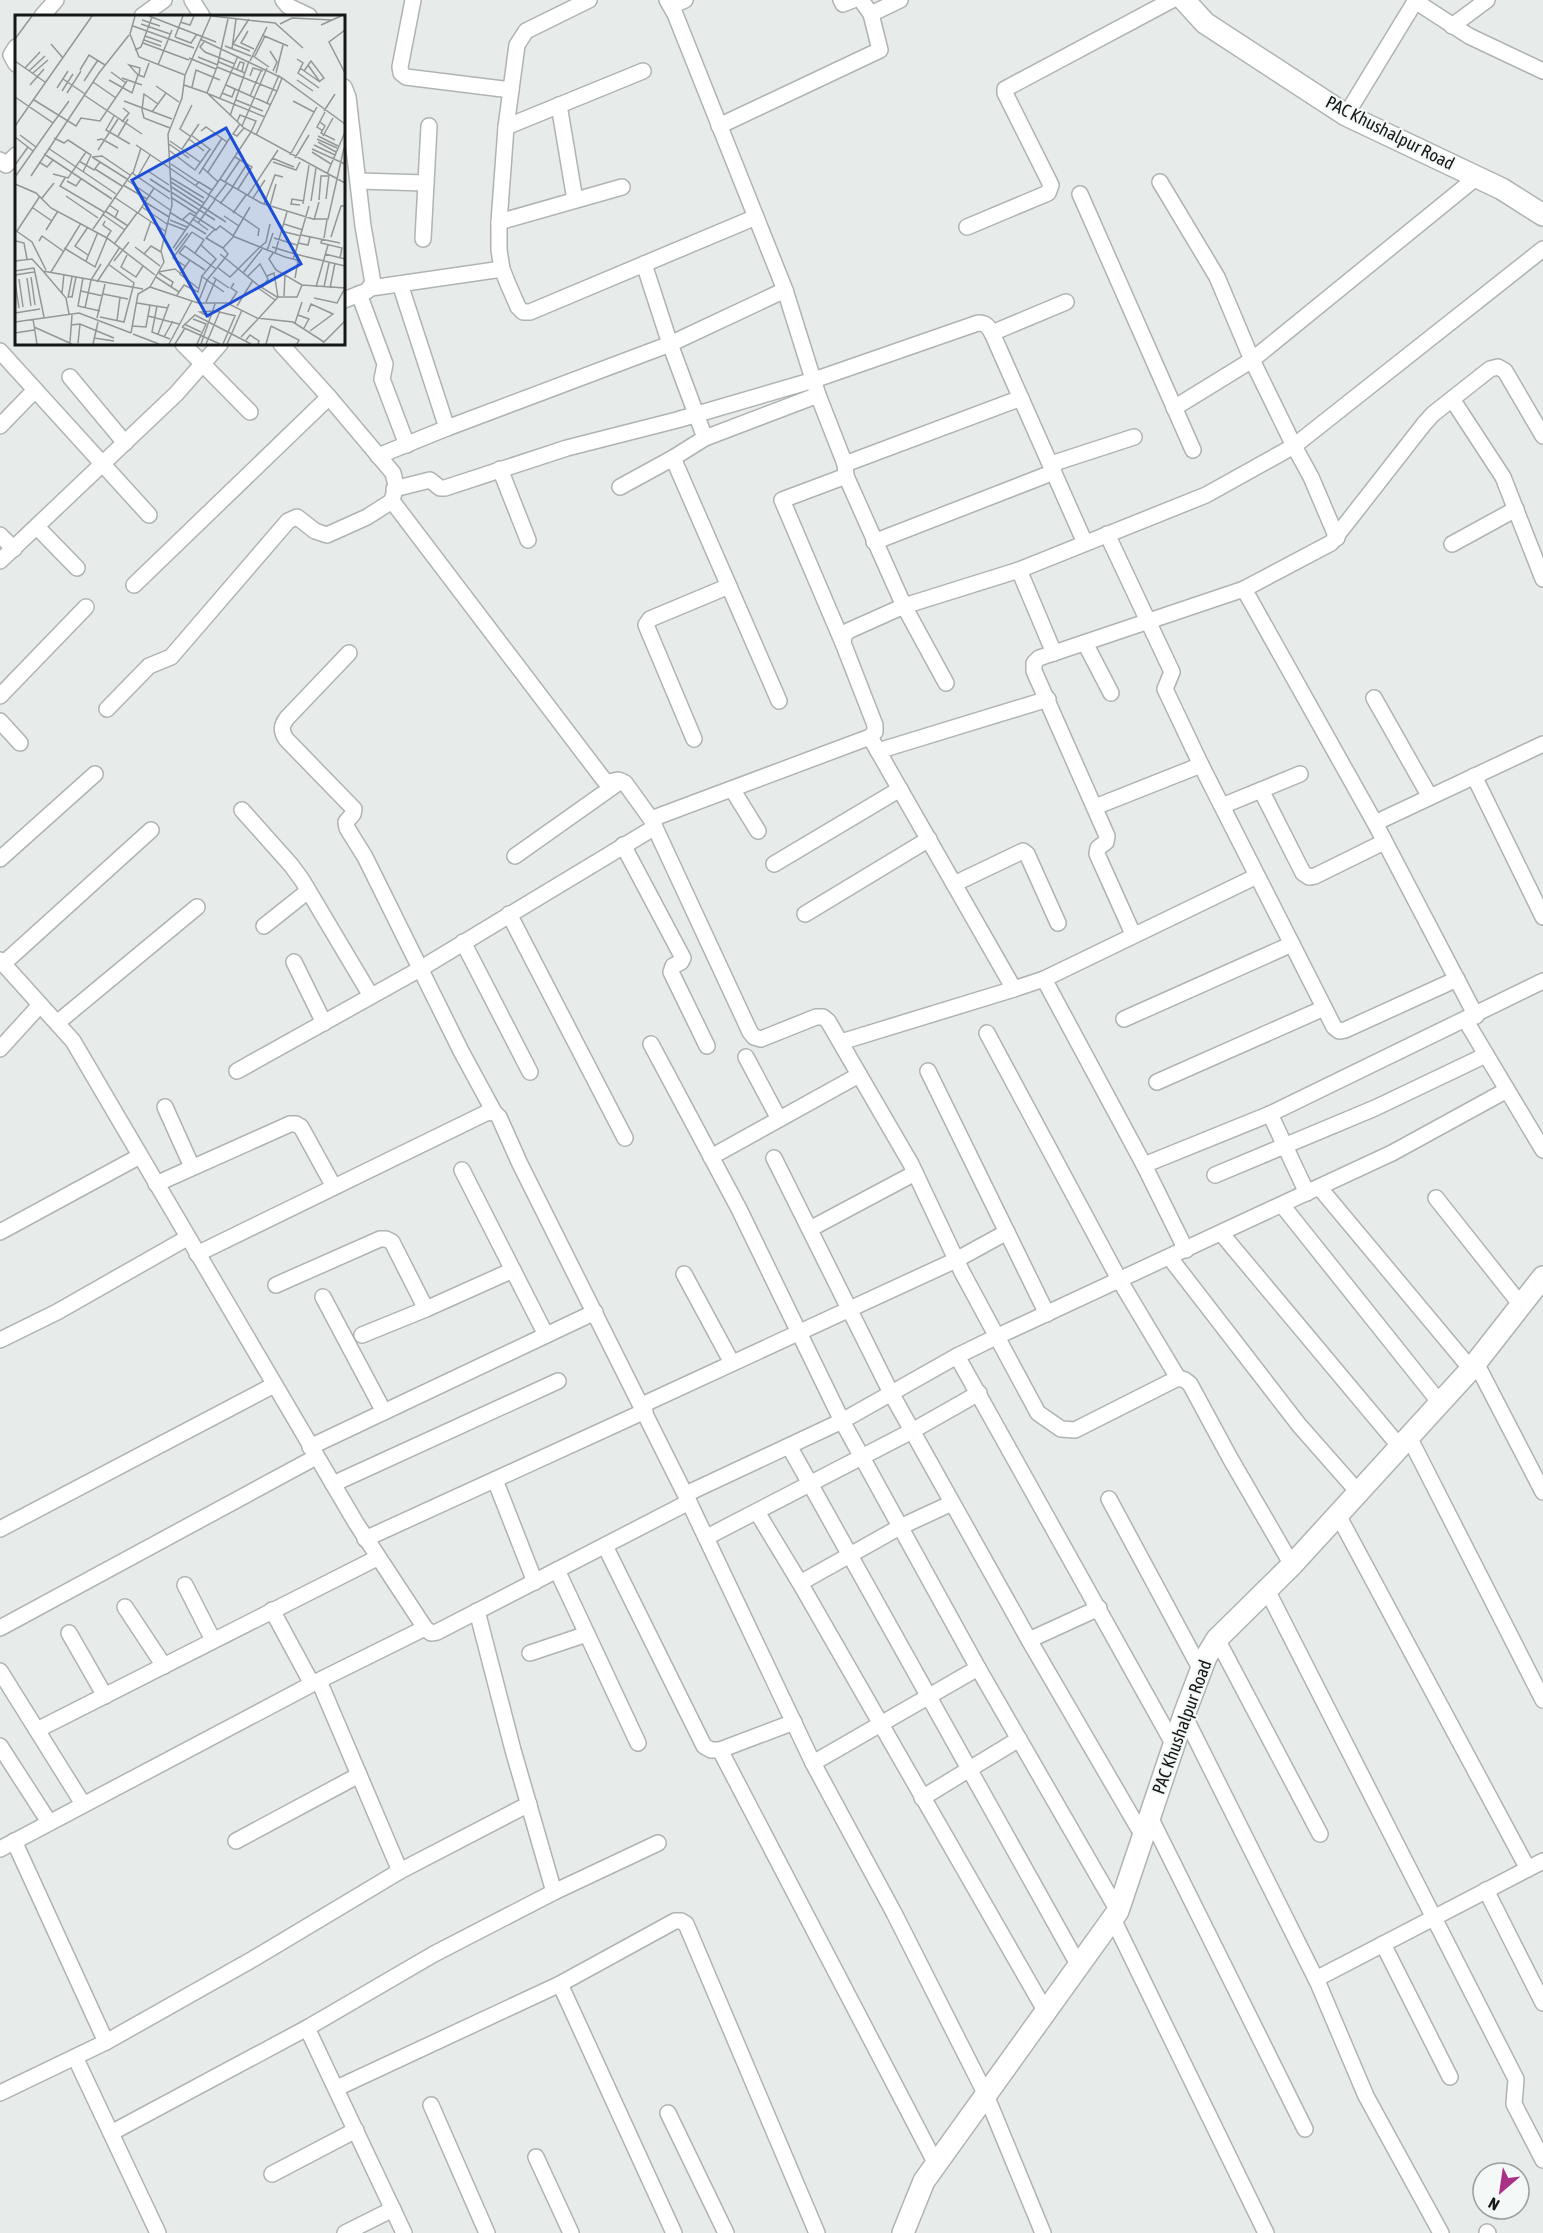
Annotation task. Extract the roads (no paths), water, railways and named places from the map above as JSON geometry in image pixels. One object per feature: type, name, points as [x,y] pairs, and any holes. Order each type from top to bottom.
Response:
[{"type":"main road","name":"PAC Khushalpur Road","points":[[1184,0],[1205,23],[1346,115],[1503,189],[1543,215]]},
{"type":"main road","name":"PAC Khushalpur Road","points":[[903,2233],[924,2181],[1116,1915],[1184,1715],[1217,1638],[1292,1565],[1474,1366],[1543,1277]]},
{"type":"street","points":[[43,15],[56,0]]},
{"type":"street","points":[[143,15],[164,0]]},
{"type":"street","points":[[192,0],[201,15]]},
{"type":"street","points":[[283,0],[288,6],[307,15]]},
{"type":"street","points":[[413,0],[400,73],[406,77],[511,90]]},
{"type":"street","points":[[589,0],[526,32],[518,45],[506,127],[499,222],[502,269],[518,307],[524,312],[530,312],[756,217]]},
{"type":"street","points":[[842,0],[843,4],[853,0]]},
{"type":"street","points":[[719,126],[880,50],[871,14],[861,0]]},
{"type":"street","points":[[871,14],[900,0]]},
{"type":"street","points":[[967,227],[1048,193],[1051,189],[1005,93],[1005,88],[1172,0]]},
{"type":"street","points":[[1452,26],[1487,0]]},
{"type":"street","points":[[674,2],[719,126],[784,290],[816,388],[874,542],[904,606],[946,684]]},
{"type":"street","points":[[1346,115],[1411,2],[1469,36],[1543,71]]},
{"type":"street","points":[[15,49],[11,55],[15,62]]},
{"type":"street","points":[[506,127],[643,71]]},
{"type":"street","points":[[345,90],[348,97],[373,283],[365,291]]},
{"type":"street","points":[[559,105],[575,200]]},
{"type":"street","points":[[423,239],[429,126]]},
{"type":"street","points":[[1174,408],[1252,360],[1477,177]]},
{"type":"street","points":[[358,181],[426,183]]},
{"type":"street","points":[[1160,182],[1217,277],[1252,360],[1311,477],[1337,538]]},
{"type":"street","points":[[499,222],[622,187]]},
{"type":"street","points":[[1080,194],[1193,450]]},
{"type":"street","points":[[843,643],[848,631],[904,606],[1019,570],[1206,495],[1294,446],[1543,249]]},
{"type":"street","points":[[644,264],[694,414],[705,438]]},
{"type":"street","points":[[345,300],[365,291],[400,284],[502,269]]},
{"type":"street","points":[[400,284],[447,428]]},
{"type":"street","points":[[378,456],[670,344],[784,290]]},
{"type":"street","points":[[365,291],[385,364],[382,379],[407,446]]},
{"type":"street","points":[[992,333],[1066,302]]},
{"type":"street","points":[[621,487],[705,438],[816,388],[978,322],[988,326],[992,333],[1084,543]]},
{"type":"street","points":[[184,345],[250,412]]},
{"type":"street","points":[[0,561],[176,394],[219,345]]},
{"type":"street","points":[[282,345],[329,396],[393,473],[395,479],[393,495],[604,780],[621,781]]},
{"type":"street","points":[[0,351],[149,515]]},
{"type":"street","points":[[1133,934],[1097,854],[1098,848],[1107,839],[1034,671],[1034,663],[1039,658],[1053,653],[1244,589],[1331,543],[1424,424],[1490,369],[1498,367],[1505,371],[1543,436]]},
{"type":"street","points":[[70,377],[125,443]]},
{"type":"street","points":[[107,709],[150,666],[171,657],[288,521],[297,517],[315,531],[327,535],[367,517],[393,495],[430,480],[440,488],[445,488],[567,448],[694,414],[816,388]]},
{"type":"street","points":[[0,426],[35,390]]},
{"type":"street","points":[[134,585],[329,396]]},
{"type":"street","points":[[237,1071],[420,969],[623,844],[653,823],[732,789],[870,737],[875,732],[875,725],[782,500],[846,470],[1021,398]]},
{"type":"street","points":[[1452,399],[1503,477],[1543,579]]},
{"type":"street","points":[[874,542],[1052,468],[1134,438]]},
{"type":"street","points":[[673,458],[779,701]]},
{"type":"street","points":[[500,469],[528,540]]},
{"type":"street","points":[[1452,544],[1516,509]]},
{"type":"street","points":[[37,527],[77,568]]},
{"type":"street","points":[[1107,534],[1172,672],[1165,688],[1334,1027],[1345,1030],[1457,979]]},
{"type":"street","points":[[0,535],[14,549]]},
{"type":"street","points":[[1019,570],[1053,653]]},
{"type":"street","points":[[694,739],[646,625],[650,619],[729,586]]},
{"type":"street","points":[[1244,589],[1375,823],[1457,979],[1486,1056],[1543,1150]]},
{"type":"street","points":[[0,696],[86,607]]},
{"type":"street","points":[[1085,643],[1111,693]]},
{"type":"street","points":[[349,653],[287,718],[282,724],[282,732],[286,739],[354,810],[346,822],[347,828],[494,1112],[499,1117],[520,1164],[707,1537],[813,1763],[894,1913],[986,2095],[1043,2233]]},
{"type":"street","points":[[1374,698],[1430,796]]},
{"type":"street","points":[[878,751],[1048,699]]},
{"type":"street","points":[[0,721],[20,743]]},
{"type":"street","points":[[870,737],[1014,989]]},
{"type":"street","points":[[1375,823],[1543,744]]},
{"type":"street","points":[[1095,807],[1202,765]]},
{"type":"street","points":[[0,859],[95,774]]},
{"type":"street","points":[[1222,806],[1300,774]]},
{"type":"street","points":[[1474,776],[1543,916]]},
{"type":"street","points":[[621,781],[653,823],[754,1037],[761,1039],[816,1017],[823,1017],[828,1021],[915,1173],[956,1260],[1038,1413],[1060,1429],[1075,1430],[1178,1378],[1185,1380],[1190,1384],[1292,1565]]},
{"type":"street","points":[[515,856],[621,781]]},
{"type":"street","points":[[732,789],[758,831]]},
{"type":"street","points":[[774,864],[900,789]]},
{"type":"street","points":[[1261,790],[1303,873],[1309,877],[1384,842]]},
{"type":"street","points":[[242,810],[291,865],[371,996]]},
{"type":"street","points":[[151,830],[1,962],[73,1041],[376,1558],[425,1628],[431,1633],[605,1546],[688,1498],[842,1421],[957,1356],[1392,1153],[1507,1090]]},
{"type":"street","points":[[806,914],[929,838]]},
{"type":"street","points":[[623,844],[683,958],[681,962],[673,966],[671,972],[707,1046]]},
{"type":"street","points":[[954,884],[1023,851],[1028,854],[1058,923]]},
{"type":"street","points":[[841,1042],[1044,979],[1257,876]]},
{"type":"street","points":[[264,926],[308,891]]},
{"type":"street","points":[[57,1023],[196,907]]},
{"type":"street","points":[[509,914],[625,1138]]},
{"type":"street","points":[[463,942],[530,1072]]},
{"type":"street","points":[[1125,1019],[1292,944]]},
{"type":"street","points":[[294,962],[324,1023]]},
{"type":"street","points":[[1044,979],[1144,1165],[1186,1250]]},
{"type":"street","points":[[1144,1165],[1270,1114],[1543,981]]},
{"type":"street","points":[[0,1049],[40,1005]]},
{"type":"street","points":[[1157,1082],[1324,1008]]},
{"type":"street","points":[[987,1033],[1120,1281],[1178,1378]]},
{"type":"street","points":[[651,1044],[739,1209],[842,1421],[1116,1915],[1266,2233]]},
{"type":"street","points":[[1215,1175],[1286,1146],[1486,1056]]},
{"type":"street","points":[[746,1057],[779,1119]]},
{"type":"street","points":[[928,1071],[1047,1314]]},
{"type":"street","points":[[711,1156],[859,1075]]},
{"type":"street","points":[[165,1107],[192,1167]]},
{"type":"street","points":[[196,1254],[486,1113],[494,1112]]},
{"type":"street","points":[[1270,1114],[1286,1146],[1313,1190],[1474,1366],[1543,1492]]},
{"type":"street","points":[[156,1184],[290,1124],[296,1124],[302,1127],[334,1187]]},
{"type":"street","points":[[0,1232],[140,1156]]},
{"type":"street","points":[[774,1158],[891,1393],[1029,1640],[1146,1827],[1305,2129]]},
{"type":"street","points":[[462,1170],[546,1335]]},
{"type":"street","points":[[810,1229],[915,1173]]},
{"type":"street","points":[[1436,1198],[1521,1305]]},
{"type":"street","points":[[1282,1204],[1440,1403]]},
{"type":"street","points":[[365,1539],[495,1480],[732,1363],[956,1260],[1007,1233]]},
{"type":"street","points":[[1221,1233],[1404,1442],[1543,1700]]},
{"type":"street","points":[[0,1340],[57,1312],[187,1238]]},
{"type":"street","points":[[276,1285],[380,1239],[386,1239],[392,1242],[426,1309]]},
{"type":"street","points":[[1170,1257],[1299,1425],[1358,1492]]},
{"type":"street","points":[[362,1335],[513,1270]]},
{"type":"street","points":[[684,1274],[732,1363]]},
{"type":"street","points":[[323,1297],[384,1412]]},
{"type":"street","points":[[0,1628],[384,1412],[595,1312]]},
{"type":"street","points":[[957,1356],[1100,1608],[1174,1745]]},
{"type":"street","points":[[333,1484],[558,1380]]},
{"type":"street","points":[[0,1529],[274,1385]]},
{"type":"street","points":[[707,1537],[912,1431],[979,1393]]},
{"type":"street","points":[[789,1446],[1079,1966]]},
{"type":"street","points":[[495,1480],[535,1582]]},
{"type":"street","points":[[1109,1499],[1202,1670]]},
{"type":"street","points":[[800,1583],[900,1527],[952,1503]]},
{"type":"street","points":[[756,1512],[800,1583],[1046,2012]]},
{"type":"street","points":[[1338,1515],[1528,1869]]},
{"type":"street","points":[[605,1546],[704,1746],[711,1750],[720,1750],[794,1722]]},
{"type":"street","points":[[37,1730],[376,1558]]},
{"type":"street","points":[[557,1570],[638,1743]]},
{"type":"street","points":[[185,1585],[213,1640]]},
{"type":"street","points":[[1266,1590],[1516,2079],[1514,2104],[1543,2160]]},
{"type":"street","points":[[125,1607],[164,1666]]},
{"type":"street","points":[[1029,1640],[1100,1608]]},
{"type":"street","points":[[272,1610],[316,1683],[400,1871]]},
{"type":"street","points":[[477,1611],[555,1892]]},
{"type":"street","points":[[0,1849],[425,1628]]},
{"type":"street","points":[[69,1633],[105,1696]]},
{"type":"street","points":[[530,1653],[587,1634]]},
{"type":"street","points":[[1217,1638],[1320,1834]]},
{"type":"street","points":[[813,1763],[978,1668]]},
{"type":"street","points":[[0,1671],[83,1804]]},
{"type":"street","points":[[1184,1715],[1316,1979],[1366,2096],[1441,2233]]},
{"type":"street","points":[[922,1798],[1019,1740]]},
{"type":"street","points":[[0,1746],[49,1822]]},
{"type":"street","points":[[720,1750],[936,2164]]},
{"type":"street","points":[[236,1841],[359,1775]]},
{"type":"street","points":[[0,2092],[106,2042],[253,1959],[400,1871],[529,1804]]},
{"type":"street","points":[[14,1841],[106,2042]]},
{"type":"street","points":[[111,2133],[308,2028],[434,1954],[555,1892],[658,1843]]},
{"type":"street","points":[[1316,1979],[1543,1861]]},
{"type":"street","points":[[1486,1890],[1543,2003]]},
{"type":"street","points":[[337,2088],[560,1984],[675,1921],[681,1921],[686,1924],[817,2233]]},
{"type":"street","points":[[1383,1944],[1450,2077]]},
{"type":"street","points":[[560,1984],[674,2233]]},
{"type":"street","points":[[308,2028],[404,2233]]},
{"type":"street","points":[[75,2057],[158,2233]]},
{"type":"street","points":[[431,2105],[487,2233]]},
{"type":"street","points":[[668,2113],[726,2233]]},
{"type":"street","points":[[272,2174],[356,2130]]},
{"type":"street","points":[[536,2157],[571,2233]]},
{"type":"street","points":[[345,2233],[393,2209]]}]
